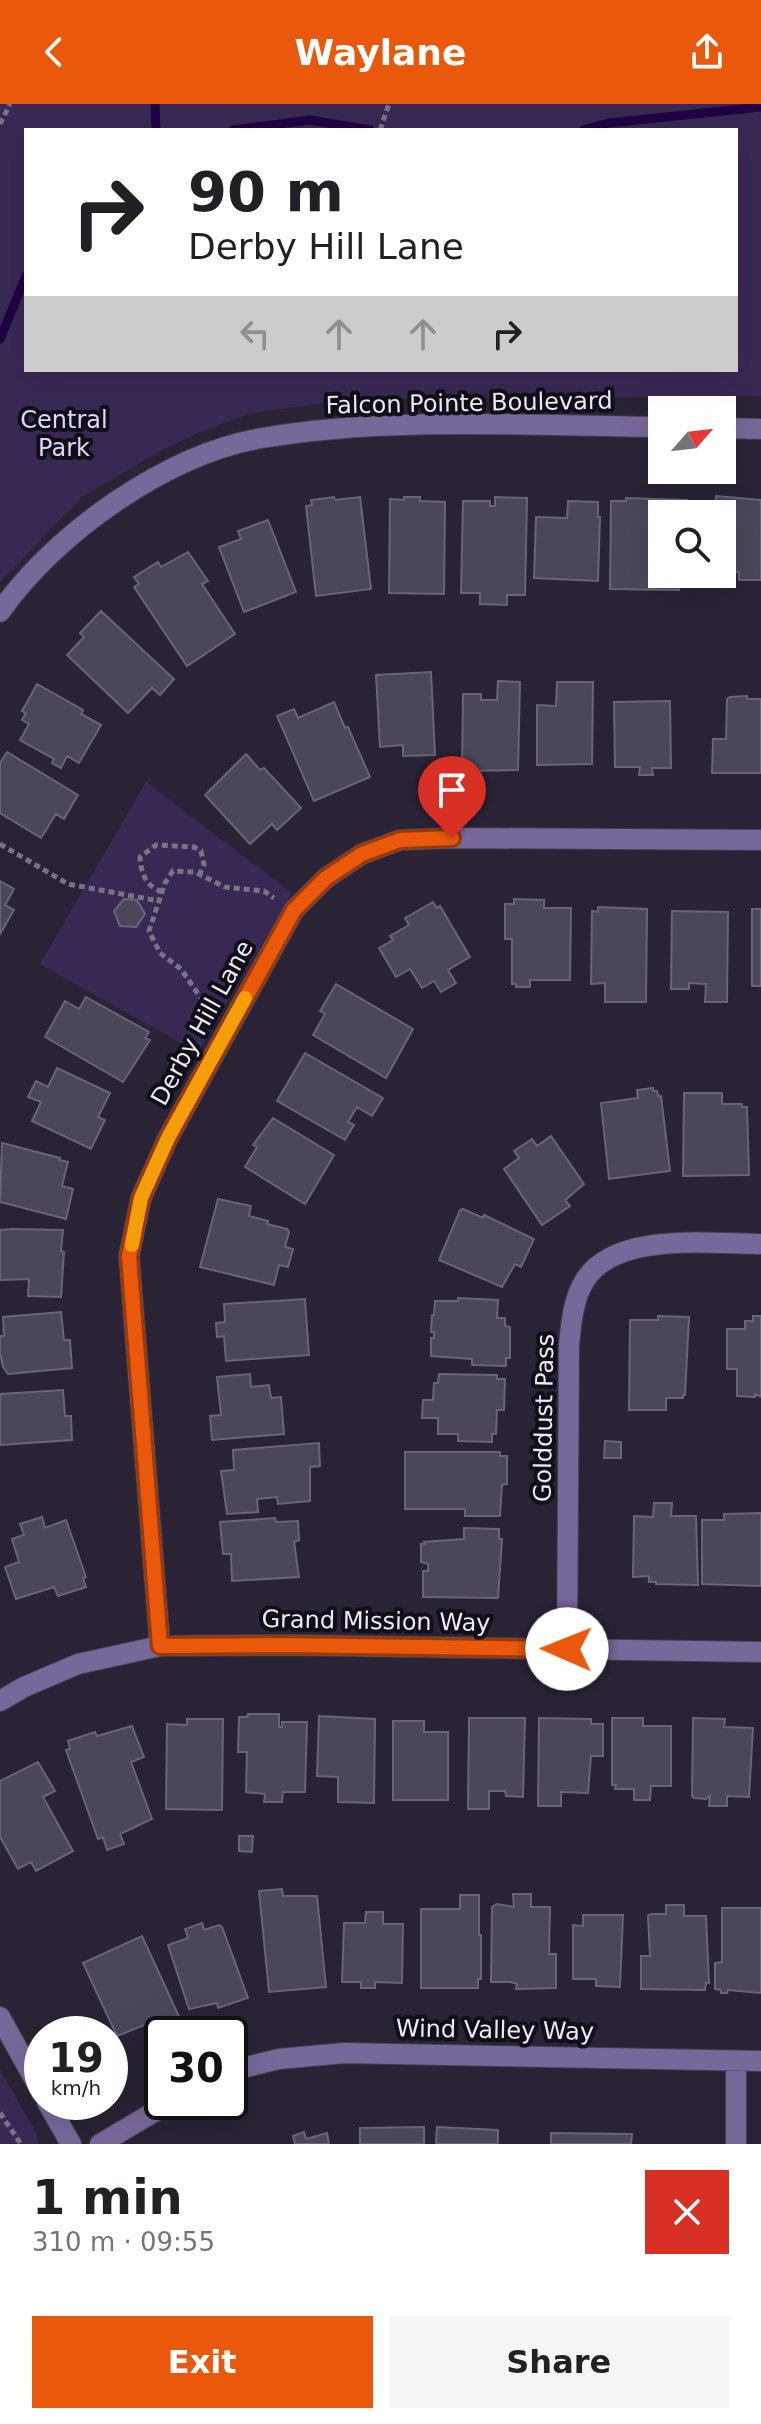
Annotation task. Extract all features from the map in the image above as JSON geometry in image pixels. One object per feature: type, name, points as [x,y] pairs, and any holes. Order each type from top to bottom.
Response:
[{"type":"street","name":"Falcon Pointe Boulevard","points":[[0,612],[64,540],[111,506],[166,472],[260,438],[333,430],[448,425],[648,427]]},
{"type":"street","points":[[736,428],[761,429]]},
{"type":"street","name":"Derby Hill Lane","points":[[160,1646],[129,1256],[141,1198],[168,1138],[294,910],[326,878],[362,854],[400,840],[761,840]]},
{"type":"street","name":"Golddust Pass","points":[[567,1649],[569,1346],[573,1308],[585,1279],[605,1261],[660,1243],[761,1244]]},
{"type":"street","name":"Grand Mission Way","points":[[0,1701],[78,1664],[160,1646],[761,1652]]},
{"type":"street","points":[[0,2017],[24,2060]]},
{"type":"street","name":"Wind Valley Way","points":[[248,2067],[279,2059],[344,2053],[761,2061]]},
{"type":"street","points":[[736,2061],[736,2144]]},
{"type":"street","points":[[100,2144],[144,2118]]},
{"type":"street","points":[[57,2120],[71,2144]]},
{"type":"path","points":[[0,124],[10,104]]},
{"type":"path","points":[[381,128],[389,104]]},
{"type":"path","points":[[0,844],[68,884],[159,901]]},
{"type":"path","points":[[162,892],[146,882],[140,864],[140,857],[156,845],[194,847],[201,851],[204,865],[199,875]]},
{"type":"path","points":[[209,1010],[181,969],[160,953],[149,931],[162,892],[173,871],[199,875],[225,887],[264,891],[274,898]]},
{"type":"path","points":[[0,2113],[21,2144]]},
{"type":"green space","name":"Central Park","points":[[0,104],[761,104],[761,396],[342,401],[251,413],[164,449],[83,496],[0,582]]},
{"type":"green space","points":[[146,782],[292,893],[198,1053],[40,964]]},
{"type":"green space","points":[[0,2070],[24,2112],[24,2120],[29,2120],[37,2134],[39,2144],[0,2144]]},
{"type":"building","points":[[716,496],[761,500],[761,580],[739,580],[739,572],[736,572],[736,500],[716,500]]},
{"type":"building","points":[[334,497],[335,500],[360,497],[371,589],[316,596],[306,506],[312,505],[311,500]]},
{"type":"building","points":[[404,497],[445,502],[444,594],[389,593],[390,499],[404,500]]},
{"type":"building","points":[[495,497],[527,498],[525,595],[507,595],[507,605],[480,604],[480,593],[461,593],[463,501],[490,501],[490,506],[495,506]]},
{"type":"building","points":[[626,498],[687,500],[648,500],[648,588],[679,590],[610,589],[611,501],[626,501]]},
{"type":"building","points":[[568,501],[598,502],[598,581],[534,578],[536,517],[567,518]]},
{"type":"building","points":[[268,520],[296,592],[244,612],[219,547],[241,539],[238,531]]},
{"type":"building","points":[[188,552],[208,581],[202,584],[235,634],[187,666],[134,587],[139,584],[134,577],[158,562],[161,567]]},
{"type":"building","points":[[101,611],[174,679],[160,695],[152,688],[128,713],[67,655],[84,637],[80,633]]},
{"type":"building","points":[[431,672],[435,755],[403,756],[403,745],[380,747],[376,675]]},
{"type":"building","points":[[498,681],[520,682],[518,770],[462,771],[463,694],[481,694],[481,700],[497,700]]},
{"type":"building","points":[[557,682],[593,682],[592,764],[537,765],[537,705],[556,706]]},
{"type":"building","points":[[37,684],[83,710],[81,714],[101,725],[79,763],[67,756],[61,768],[52,763],[54,759],[20,740],[29,724],[22,720],[26,713],[22,711]]},
{"type":"building","points":[[747,696],[747,699],[761,699],[761,773],[712,773],[713,739],[726,739],[727,699]]},
{"type":"building","points":[[670,701],[671,768],[652,768],[653,775],[639,775],[640,767],[615,767],[614,702]]},
{"type":"building","points":[[334,702],[370,777],[314,801],[277,716],[294,709],[298,718]]},
{"type":"building","points":[[7,752],[78,795],[64,819],[56,814],[41,838],[0,813],[0,763]]},
{"type":"building","points":[[246,754],[260,770],[264,768],[301,808],[277,830],[272,824],[250,844],[205,795]]},
{"type":"building","points":[[0,881],[14,889],[5,905],[14,910],[0,934]]},
{"type":"building","points":[[124,899],[137,900],[145,914],[136,927],[120,926],[114,911]]},
{"type":"building","points":[[514,899],[544,900],[544,908],[571,908],[570,980],[530,980],[530,987],[512,984],[512,939],[505,939],[505,904],[514,904]]},
{"type":"building","points":[[433,902],[437,908],[440,906],[470,957],[448,970],[456,983],[441,992],[434,981],[422,988],[410,969],[396,977],[379,948],[393,940],[390,936],[409,925],[405,918]]},
{"type":"building","points":[[598,907],[647,909],[646,1002],[605,1002],[605,983],[591,984],[592,911],[598,912]]},
{"type":"building","points":[[752,909],[761,909],[761,986],[752,986]]},
{"type":"building","points":[[672,911],[728,912],[727,1002],[705,1002],[706,984],[689,983],[689,989],[671,989]]},
{"type":"building","points":[[336,984],[413,1029],[386,1078],[313,1035],[325,1014],[320,1011]]},
{"type":"building","points":[[86,997],[149,1032],[145,1038],[150,1040],[123,1082],[45,1037],[65,1001],[79,1009]]},
{"type":"building","points":[[305,1053],[383,1098],[372,1116],[357,1107],[348,1122],[354,1125],[345,1140],[277,1101]]},
{"type":"building","points":[[57,1068],[110,1093],[98,1117],[105,1120],[91,1149],[32,1121],[41,1102],[28,1097],[36,1081],[48,1087]]},
{"type":"building","points":[[653,1088],[661,1096],[670,1171],[609,1179],[601,1103],[638,1098],[637,1090]]},
{"type":"building","points":[[684,1093],[722,1093],[722,1104],[747,1107],[749,1175],[683,1176]]},
{"type":"building","points":[[273,1118],[334,1155],[305,1204],[245,1167],[257,1147],[253,1145]]},
{"type":"building","points":[[551,1136],[584,1184],[565,1200],[570,1206],[542,1225],[504,1169],[519,1158],[514,1151],[532,1139],[537,1146]]},
{"type":"building","points":[[2,1143],[68,1162],[62,1186],[73,1189],[66,1219],[0,1202]]},
{"type":"building","points":[[218,1199],[251,1206],[249,1216],[268,1221],[267,1224],[289,1232],[285,1247],[293,1249],[288,1267],[279,1265],[274,1285],[200,1267]]},
{"type":"building","points":[[463,1209],[483,1218],[484,1215],[534,1239],[521,1267],[515,1264],[502,1287],[439,1260]]},
{"type":"building","points":[[0,1230],[63,1230],[61,1297],[28,1296],[29,1279],[0,1280]]},
{"type":"building","points":[[458,1298],[498,1300],[497,1318],[505,1318],[505,1326],[510,1327],[510,1358],[506,1358],[506,1366],[472,1365],[472,1359],[431,1356],[435,1301],[458,1301]]},
{"type":"building","points":[[305,1299],[309,1355],[226,1361],[224,1336],[217,1337],[216,1323],[225,1322],[224,1304]]},
{"type":"building","points":[[61,1312],[64,1340],[70,1340],[72,1368],[8,1374],[0,1353],[0,1336],[4,1336],[3,1317]]},
{"type":"building","points":[[658,1316],[689,1317],[685,1395],[683,1398],[666,1398],[666,1410],[629,1410],[630,1320],[658,1320]]},
{"type":"building","points":[[753,1316],[761,1316],[761,1397],[755,1394],[755,1397],[737,1396],[737,1369],[727,1369],[727,1329],[745,1329],[745,1321],[753,1321]]},
{"type":"building","points":[[250,1374],[251,1387],[269,1385],[271,1398],[281,1397],[284,1434],[212,1440],[210,1416],[221,1415],[217,1377]]},
{"type":"building","points":[[439,1374],[497,1375],[497,1379],[505,1379],[504,1410],[497,1410],[496,1434],[492,1434],[492,1442],[458,1441],[458,1434],[438,1434],[438,1418],[422,1418],[423,1400],[433,1400],[434,1383],[438,1383]]},
{"type":"building","points":[[63,1390],[65,1416],[71,1416],[72,1440],[0,1445],[0,1394]]},
{"type":"building","points":[[605,1441],[621,1442],[621,1458],[604,1458]]},
{"type":"building","points":[[319,1443],[320,1466],[310,1467],[310,1501],[278,1504],[277,1497],[257,1499],[258,1512],[227,1514],[221,1471],[234,1470],[233,1450]]},
{"type":"building","points":[[405,1452],[500,1452],[500,1456],[507,1456],[507,1484],[502,1485],[500,1516],[465,1516],[465,1509],[405,1509]]},
{"type":"building","points":[[654,1503],[672,1503],[671,1516],[696,1516],[698,1585],[656,1584],[649,1582],[649,1576],[633,1577],[634,1516],[653,1517]]},
{"type":"building","points":[[761,1513],[761,1586],[702,1584],[702,1520],[724,1520],[724,1514]]},
{"type":"building","points":[[42,1517],[45,1528],[66,1520],[86,1577],[83,1578],[86,1587],[58,1596],[54,1587],[16,1599],[5,1567],[19,1562],[12,1539],[24,1535],[20,1524]]},
{"type":"building","points":[[275,1518],[276,1522],[298,1521],[299,1540],[294,1542],[299,1577],[232,1581],[231,1554],[223,1554],[220,1522]]},
{"type":"building","points":[[464,1528],[499,1529],[499,1539],[502,1539],[498,1598],[423,1597],[423,1571],[428,1571],[428,1564],[421,1562],[421,1544],[464,1539]]},
{"type":"building","points":[[248,1714],[279,1714],[279,1727],[282,1727],[282,1722],[307,1722],[305,1792],[283,1792],[282,1802],[264,1802],[265,1794],[246,1792],[247,1752],[238,1752],[239,1717],[247,1717]]},
{"type":"building","points":[[319,1716],[375,1719],[374,1803],[338,1802],[338,1777],[317,1776]]},
{"type":"building","points":[[469,1718],[525,1718],[523,1797],[506,1796],[505,1791],[489,1791],[489,1809],[468,1809]]},
{"type":"building","points":[[539,1718],[591,1719],[591,1724],[603,1724],[603,1756],[591,1756],[588,1793],[561,1792],[561,1806],[538,1806]]},
{"type":"building","points":[[612,1718],[643,1718],[643,1726],[671,1726],[671,1786],[651,1786],[650,1800],[634,1800],[634,1789],[615,1789],[616,1785],[612,1785]]},
{"type":"building","points":[[693,1718],[725,1719],[724,1727],[753,1728],[749,1797],[727,1796],[727,1806],[709,1806],[710,1796],[706,1799],[692,1796]]},
{"type":"building","points":[[187,1719],[223,1719],[222,1810],[166,1809],[167,1724],[187,1725]]},
{"type":"building","points":[[393,1721],[424,1721],[424,1732],[448,1732],[448,1800],[393,1800]]},
{"type":"building","points":[[132,1726],[144,1757],[131,1762],[152,1819],[120,1834],[124,1844],[107,1850],[103,1837],[98,1839],[66,1750],[70,1749],[68,1741],[95,1732],[97,1736]]},
{"type":"building","points":[[38,1762],[55,1791],[43,1797],[73,1851],[36,1871],[31,1862],[18,1869],[0,1837],[0,1781]]},
{"type":"building","points":[[239,1836],[253,1836],[252,1852],[239,1851]]},
{"type":"building","points":[[282,1889],[283,1896],[317,1896],[326,1987],[269,1992],[259,1891]]},
{"type":"building","points":[[513,1894],[531,1894],[531,1907],[550,1907],[549,1954],[556,1954],[556,1988],[516,1989],[517,1984],[511,1982],[491,1982],[492,1907],[497,1904],[514,1907]]},
{"type":"building","points":[[460,1895],[479,1895],[481,1979],[478,1979],[478,1988],[421,1988],[421,1909],[460,1909]]},
{"type":"building","points":[[666,1905],[684,1905],[684,1916],[706,1916],[709,1983],[706,1982],[705,1990],[641,1989],[641,1956],[650,1956],[648,1916],[666,1914]]},
{"type":"building","points":[[722,1908],[761,1908],[761,1993],[728,1990],[721,1993],[721,1990],[715,1989],[715,1963],[722,1962]]},
{"type":"building","points":[[366,1912],[383,1912],[383,1924],[403,1924],[402,1983],[375,1982],[375,1988],[361,1988],[361,1982],[342,1982],[344,1923],[365,1923]]},
{"type":"building","points":[[583,1915],[623,1915],[620,1987],[596,1986],[596,1979],[573,1979],[573,1925],[583,1926]]},
{"type":"building","points":[[202,1923],[204,1930],[219,1925],[222,1927],[248,1998],[218,2008],[217,2003],[189,2009],[168,1945],[188,1938],[185,1929]]},
{"type":"building","points":[[142,1936],[179,2016],[144,2016],[144,2025],[128,2032],[128,2016],[108,2016],[83,1963]]},
{"type":"building","points":[[424,2127],[424,2144],[360,2144],[360,2128]]},
{"type":"building","points":[[437,2127],[498,2130],[498,2144],[436,2144]]},
{"type":"building","points":[[304,2132],[306,2139],[327,2133],[329,2144],[295,2144],[293,2136]]},
{"type":"building","points":[[551,2133],[632,2134],[631,2144],[551,2144]]},
{"type":"waterway","points":[[155,104],[156,128]]},
{"type":"waterway","points":[[590,128],[609,123],[761,107]]},
{"type":"waterway","points":[[248,128],[310,120],[358,128]]},
{"type":"waterway","points":[[0,339],[24,281]]},
{"type":"slow traffic","points":[[132,1245],[141,1198],[168,1138],[245,998]]},
{"type":"route","points":[[452,838],[400,840],[362,854],[326,878],[294,910],[168,1138],[141,1198],[129,1256],[160,1646],[567,1649]]}]
